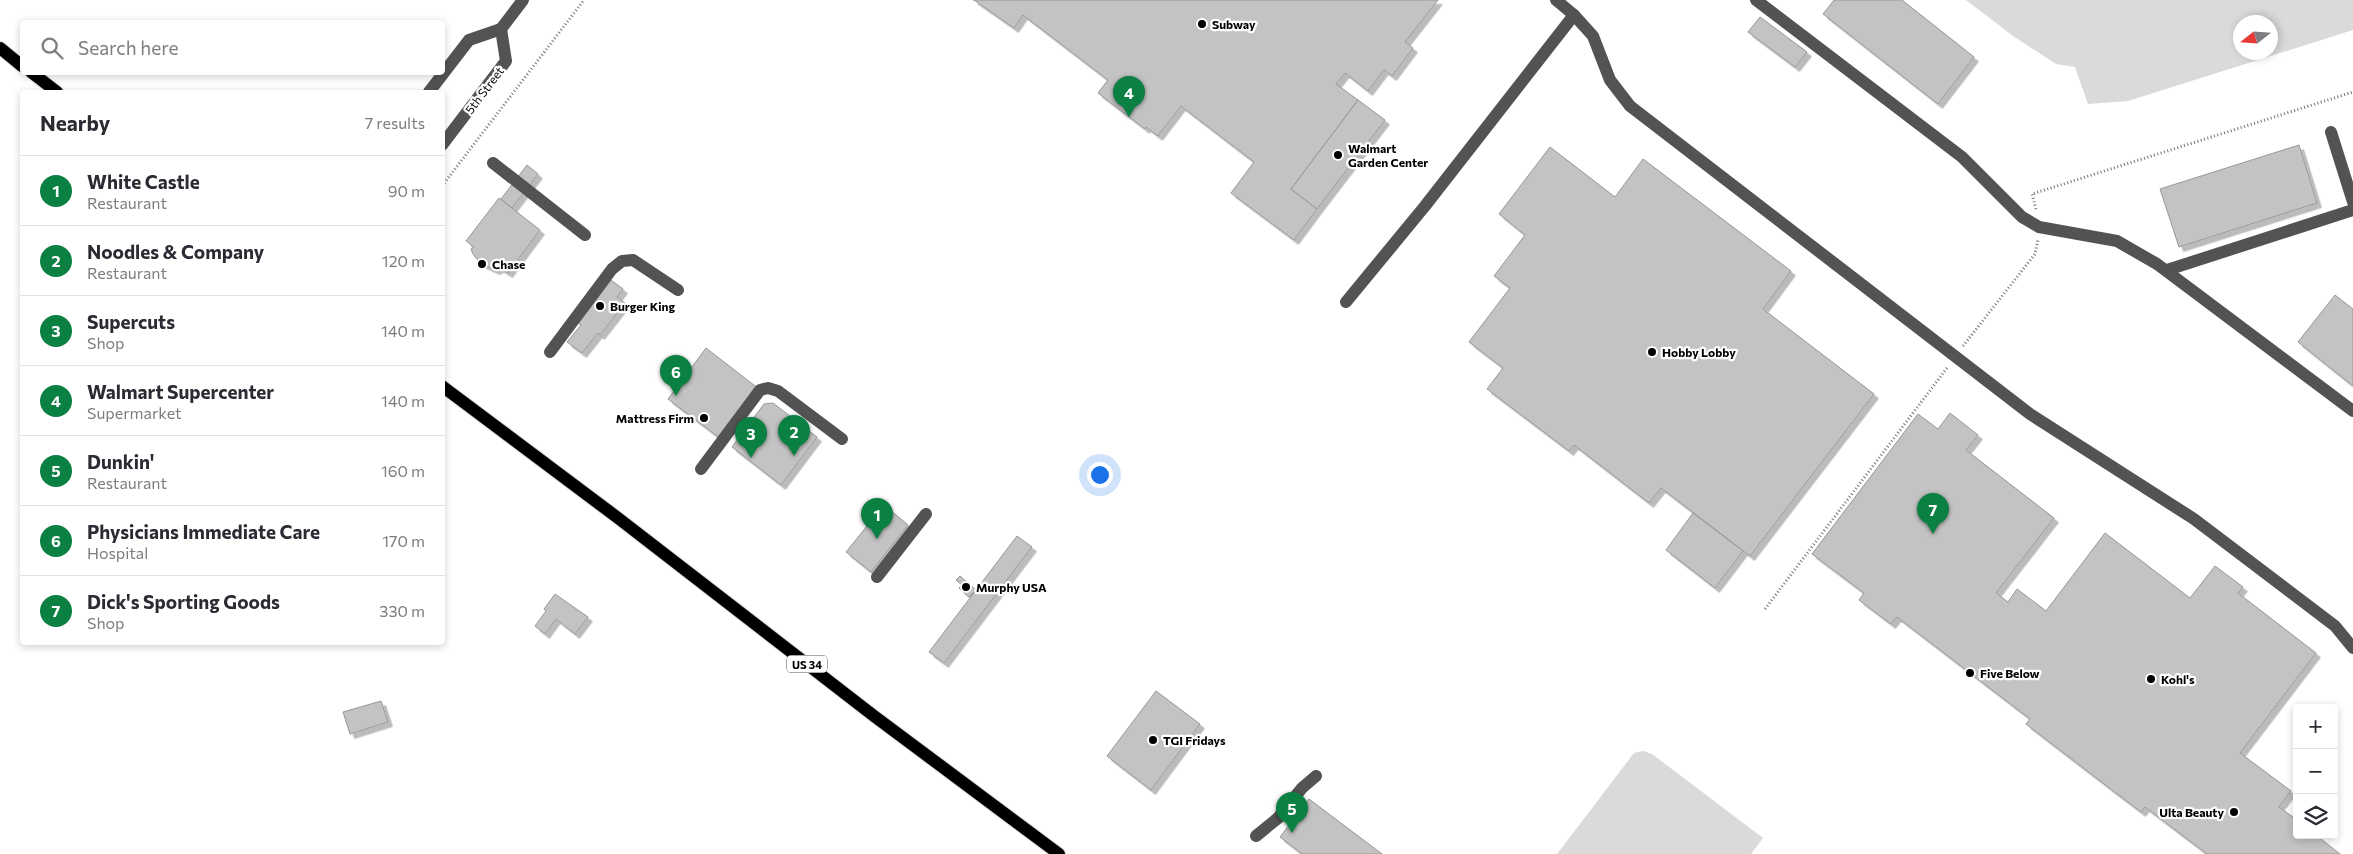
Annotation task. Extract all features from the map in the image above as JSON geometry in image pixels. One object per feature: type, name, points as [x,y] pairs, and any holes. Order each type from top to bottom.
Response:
[{"type":"main road","points":[[0,48],[20,64]]},
{"type":"main road","points":[[35,75],[54,90]]},
{"type":"main road","name":"US 34","points":[[445,388],[618,518],[874,716],[1059,854]]},
{"type":"street","points":[[445,71],[469,40],[501,28],[523,0]]},
{"type":"street","points":[[1556,0],[1574,15],[1593,36],[1610,80],[1630,106],[2030,414],[2194,519],[2335,626],[2353,648]]},
{"type":"street","points":[[1756,0],[1962,157],[2022,217],[2039,228],[2117,241],[2167,270],[2353,411]]},
{"type":"street","points":[[1346,302],[1425,206],[1574,15]]},
{"type":"street","name":"5th Street","points":[[445,141],[506,61],[501,28]]},
{"type":"street","points":[[431,90],[442,75]]},
{"type":"street","points":[[2331,132],[2353,202]]},
{"type":"street","points":[[494,163],[585,234]]},
{"type":"street","points":[[2167,270],[2353,210]]},
{"type":"street","points":[[550,352],[612,269],[622,261],[633,260],[678,290]]},
{"type":"street","points":[[701,469],[760,390],[768,388],[778,391],[842,439]]},
{"type":"street","points":[[877,577],[926,514]]},
{"type":"street","points":[[1256,836],[1278,818],[1302,788],[1316,776]]},
{"type":"path","points":[[445,182],[584,0]]},
{"type":"path","points":[[2036,193],[2353,92]]},
{"type":"path","points":[[1765,609],[2023,268]]},
{"type":"shaded area","points":[[1966,0],[2353,0],[2353,30],[2278,54],[2278,15],[2233,15],[2233,60],[2258,60],[2128,101],[2088,104],[2075,67],[2056,64],[2013,36]]},
{"type":"shaded area","points":[[1643,751],[1652,754],[1763,838],[1751,854],[1557,854],[1634,753]]},
{"type":"building","points":[[974,0],[1438,0],[1405,42],[1413,48],[1392,76],[1384,70],[1368,91],[1345,73],[1336,84],[1358,100],[1291,189],[1317,209],[1294,240],[1231,193],[1254,162],[1181,106],[1158,136],[1146,127],[1145,129],[1098,93],[1108,80],[1023,15],[1014,28]]},
{"type":"building","points":[[1834,0],[1902,0],[1974,57],[1938,104],[1823,14]]},
{"type":"building","points":[[1760,17],[1807,52],[1795,67],[1748,32]]},
{"type":"building","name":"Walmart Garden Center","points":[[1358,100],[1385,120],[1317,209],[1291,189]]},
{"type":"building","points":[[2299,145],[2317,203],[2179,247],[2160,189]]},
{"type":"building","points":[[1550,147],[1615,197],[1643,159],[1791,271],[1763,309],[1874,394],[1750,556],[1661,488],[1649,503],[1574,445],[1569,451],[1487,389],[1503,368],[1469,342],[1510,288],[1494,276],[1525,235],[1499,214]]},
{"type":"building","points":[[527,165],[538,174],[512,208],[501,199]]},
{"type":"building","points":[[499,198],[540,230],[508,273],[500,268],[495,270],[480,263],[471,249],[474,247],[466,241]]},
{"type":"building","points":[[611,280],[623,289],[617,297],[625,303],[600,335],[598,333],[582,353],[567,342],[581,325],[578,323]]},
{"type":"building","points":[[2335,295],[2353,309],[2353,386],[2298,342]]},
{"type":"building","points":[[706,348],[759,389],[721,439],[668,399]]},
{"type":"building","points":[[773,403],[817,437],[781,485],[732,447],[764,404]]},
{"type":"building","points":[[1950,413],[1978,435],[1966,450],[2054,518],[1996,593],[2008,602],[2017,589],[2046,611],[2105,533],[2190,598],[2215,566],[2243,587],[2238,593],[2316,653],[2240,753],[2291,791],[2279,807],[2293,817],[2293,839],[2321,839],[2340,854],[2207,854],[2145,807],[2141,812],[2108,787],[2026,724],[2030,719],[1897,617],[1891,624],[1859,600],[1864,593],[1812,554],[1918,414],[1938,429]]},
{"type":"building","points":[[884,505],[908,525],[871,572],[846,552]]},
{"type":"building","points":[[1693,513],[1743,551],[1715,588],[1666,550]]},
{"type":"building","name":"Murphy USA","points":[[1017,536],[1032,547],[944,663],[929,652]]},
{"type":"building","name":"Murphy USA","points":[[960,576],[976,590],[969,597],[959,588],[962,585],[956,580]]},
{"type":"building","points":[[555,594],[588,617],[575,634],[556,619],[545,634],[535,626]]},
{"type":"building","name":"TGI Fridays","points":[[1156,691],[1200,724],[1151,790],[1107,756]]},
{"type":"building","points":[[381,701],[388,722],[350,734],[343,712]]},
{"type":"building","points":[[1309,799],[1382,854],[1302,854],[1280,837]]},
{"type":"place","name":"Subway","points":[[1202,24]]},
{"type":"place","name":"Walmart Supercenter","points":[[1129,117]]},
{"type":"place","name":"Walmart Garden Center","points":[[1338,155]]},
{"type":"place","name":"Chase","points":[[482,264]]},
{"type":"place","name":"Burger King","points":[[600,306]]},
{"type":"place","name":"Hobby Lobby","points":[[1652,352]]},
{"type":"place","name":"Physicians Immediate Care","points":[[676,396]]},
{"type":"place","name":"Mattress Firm","points":[[704,418]]},
{"type":"place","name":"Noodles & Company","points":[[794,456]]},
{"type":"place","name":"Supercuts","points":[[751,458]]},
{"type":"place","name":"Dick's Sporting Goods","points":[[1933,534]]},
{"type":"place","name":"White Castle","points":[[877,539]]},
{"type":"place","name":"Murphy USA","points":[[966,587]]},
{"type":"place","name":"Five Below","points":[[1970,673]]},
{"type":"place","name":"Kohl's","points":[[2151,679]]},
{"type":"place","name":"TGI Fridays","points":[[1153,740]]},
{"type":"place","name":"Ulta Beauty","points":[[2234,812]]},
{"type":"place","name":"Dunkin'","points":[[1292,833]]}]
